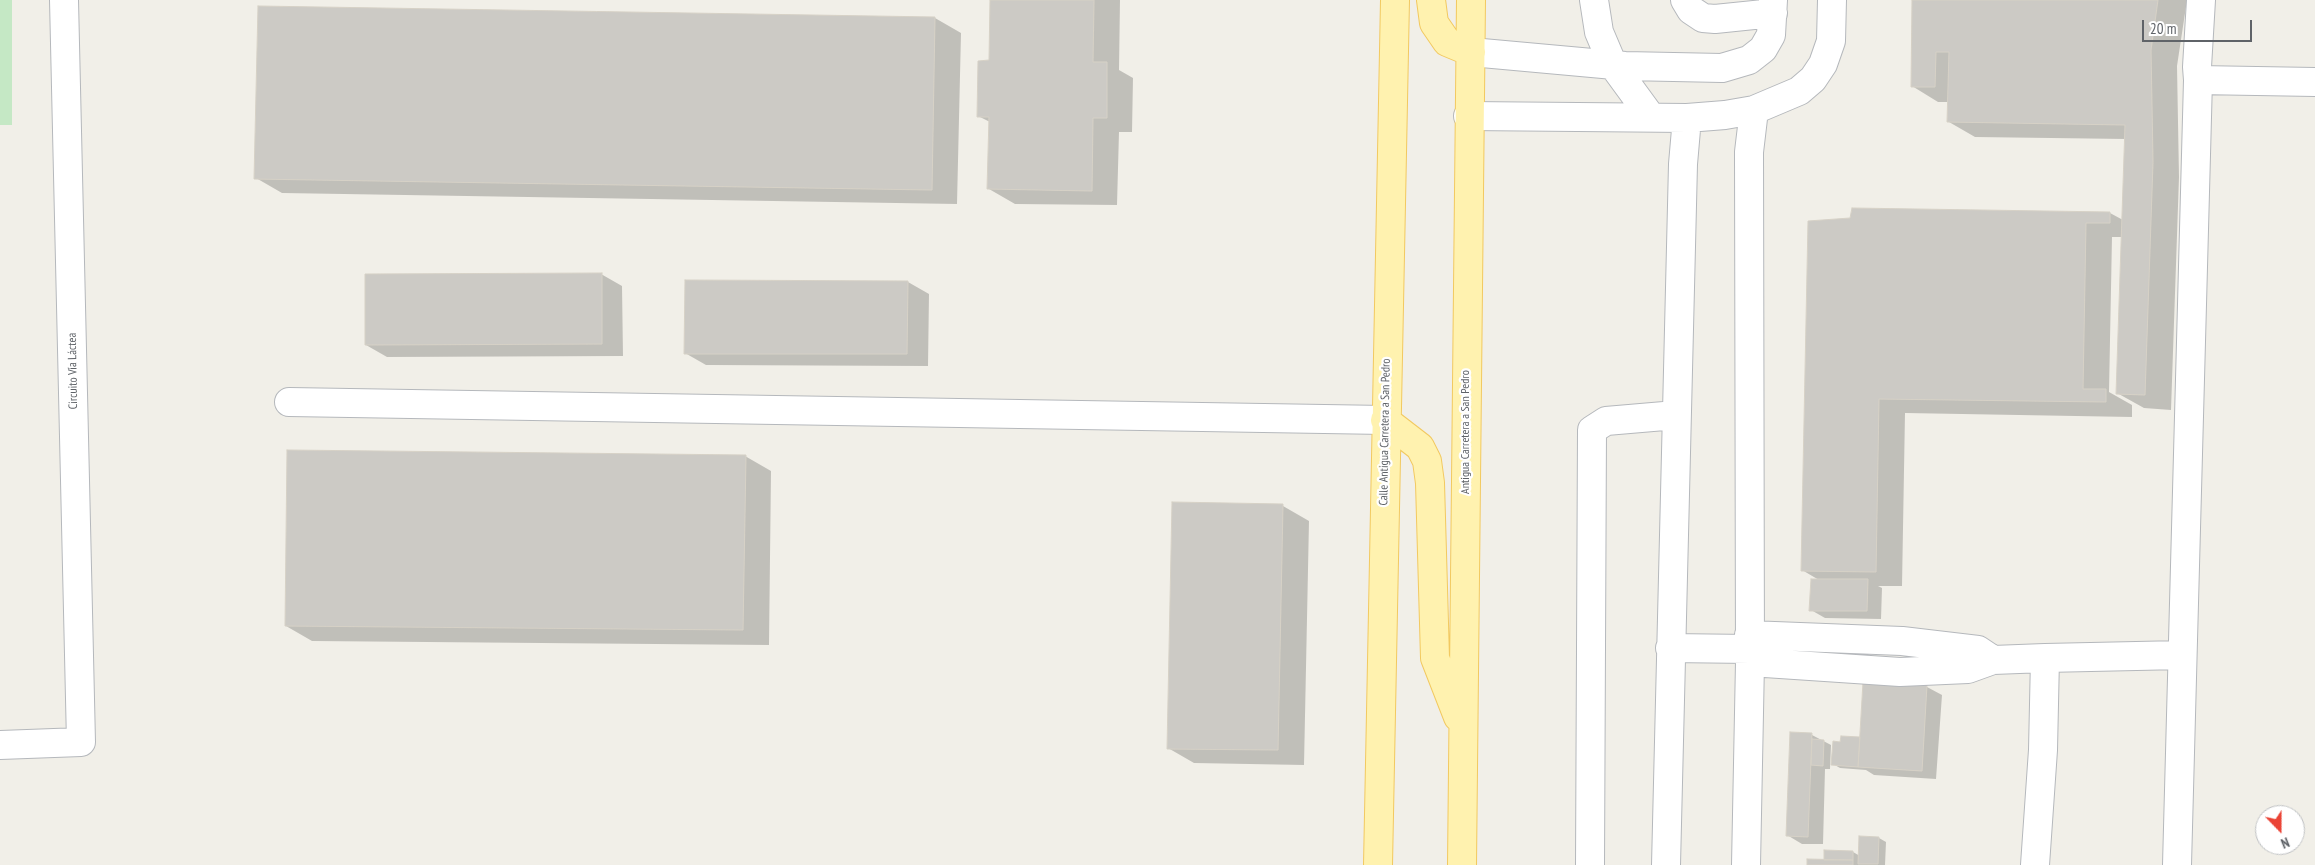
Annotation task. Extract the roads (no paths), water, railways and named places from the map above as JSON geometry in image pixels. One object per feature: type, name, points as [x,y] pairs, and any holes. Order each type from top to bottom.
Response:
[{"type":"main road","name":"Calle Antigua Carretera a San Pedro","points":[[1378,865],[1395,0]]},
{"type":"main road","points":[[1432,0],[1434,23],[1447,42],[1471,52]]},
{"type":"main road","name":"Antigua Carretera a San Pedro","points":[[1462,865],[1468,116],[1471,0]]},
{"type":"main road","points":[[1386,420],[1420,446],[1427,461],[1430,483],[1435,658],[1463,730]]},
{"type":"street","name":"Circuito Vía Láctea","points":[[0,745],[81,742],[64,0]]},
{"type":"street","points":[[1594,0],[1599,32],[1613,65],[1651,117]]},
{"type":"street","points":[[1471,52],[1613,65],[1703,69],[1722,68],[1749,60],[1763,49],[1771,35],[1773,6],[1715,19],[1704,18],[1692,10],[1685,0]]},
{"type":"street","points":[[1468,116],[1688,118],[1725,116],[1754,110],[1799,91],[1813,80],[1823,64],[1831,40],[1832,0]]},
{"type":"street","points":[[2177,865],[2197,67],[2201,0]]},
{"type":"street","points":[[2198,80],[2315,82]]},
{"type":"street","points":[[1746,865],[1750,649],[1749,152],[1754,110]]},
{"type":"street","points":[[1666,865],[1682,164],[1688,118]]},
{"type":"street","points":[[289,402],[1386,420]]},
{"type":"street","points":[[1590,865],[1592,430],[1606,421],[1676,416]]},
{"type":"street","points":[[1670,648],[1750,649],[1900,672],[1968,669],[1993,660],[2182,655]]},
{"type":"street","points":[[2035,865],[2043,750],[2045,658]]}]
